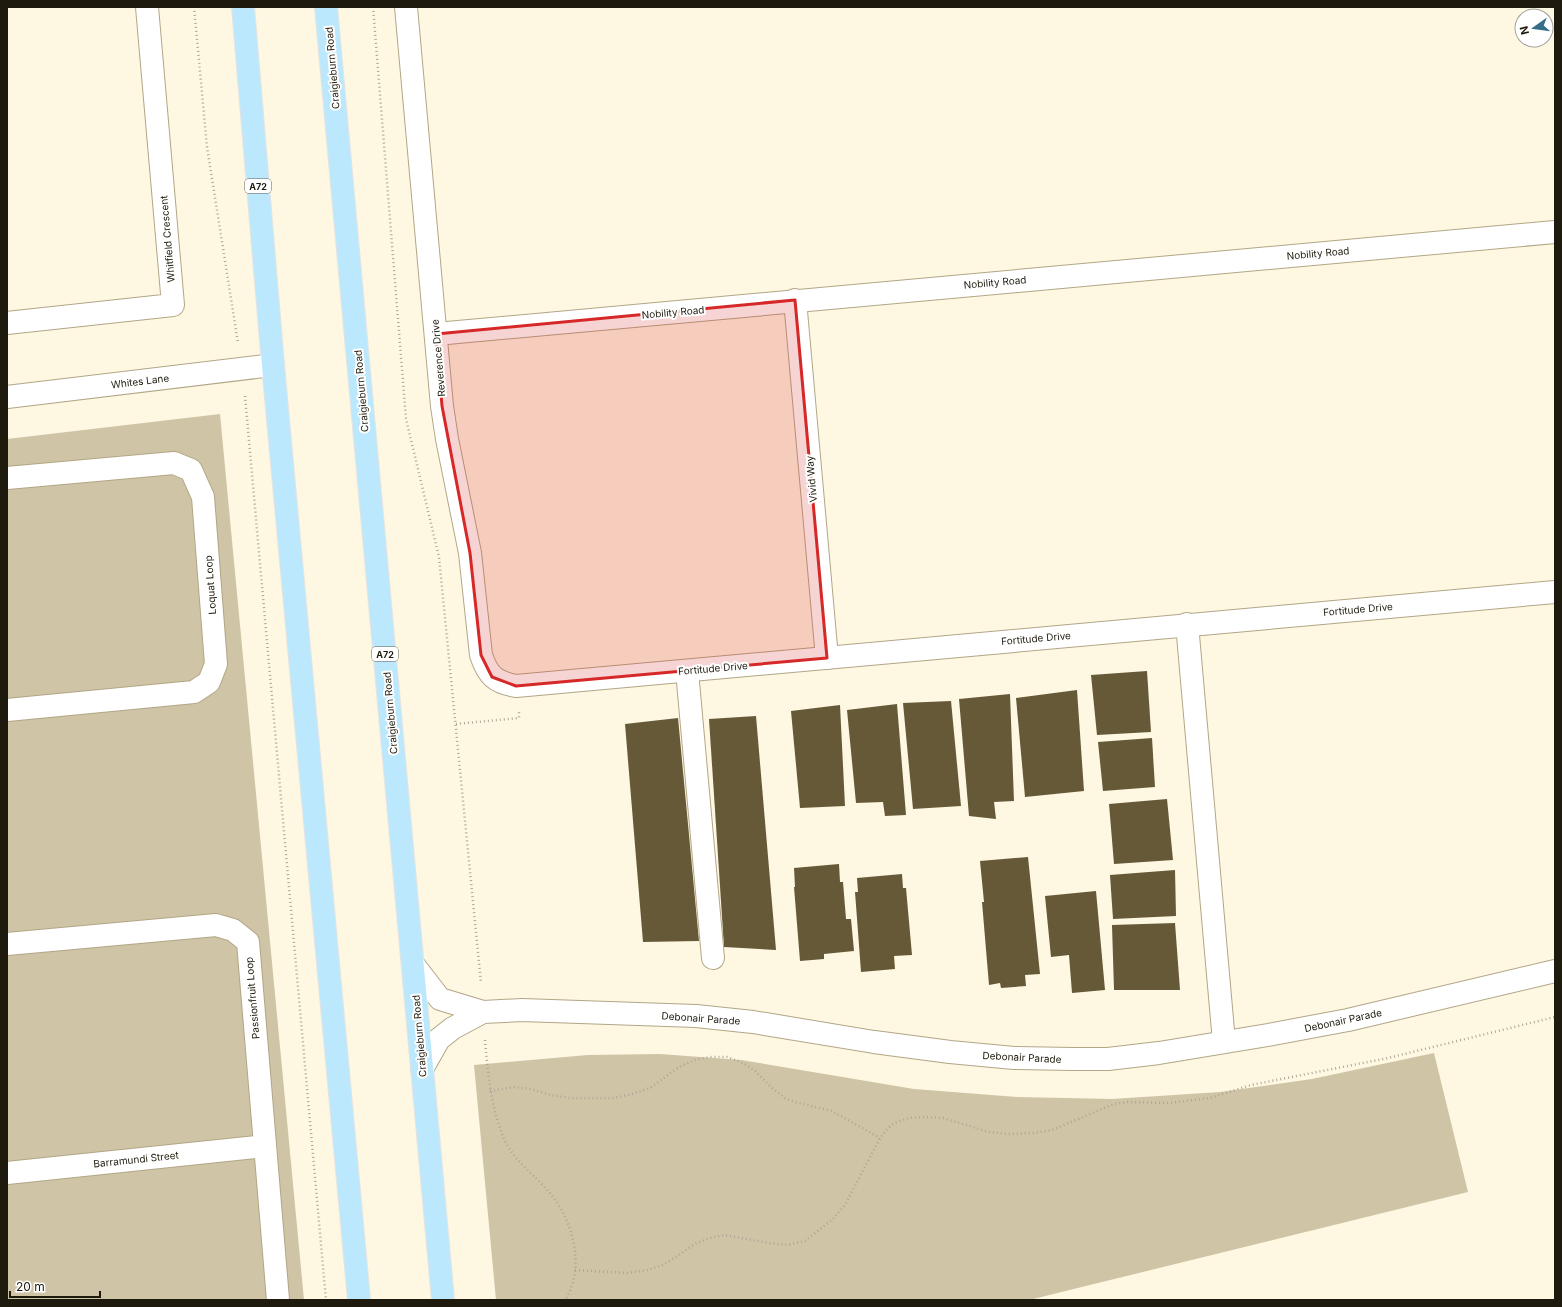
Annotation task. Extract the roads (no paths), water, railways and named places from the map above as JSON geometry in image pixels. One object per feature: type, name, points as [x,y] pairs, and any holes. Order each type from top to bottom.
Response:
[{"type":"main road","name":"A72","points":[[243,7],[273,365],[359,1300]]},
{"type":"main road","name":"Craigieburn Road","points":[[326,7],[443,1300]]},
{"type":"street","name":"Whitfield Crescent","points":[[7,324],[173,305],[147,7]]},
{"type":"street","name":"Reverence Drive","points":[[406,7],[444,419],[470,553],[481,655],[485,667],[492,677],[503,683],[516,686]]},
{"type":"street","name":"Nobility Road","points":[[436,334],[795,300],[1555,232]]},
{"type":"street","name":"Vivid Way","points":[[795,300],[827,658]]},
{"type":"street","name":"Whites Lane","points":[[7,397],[273,365]]},
{"type":"street","name":"Loquat Loop","points":[[7,478],[174,463],[191,470],[203,497],[216,664],[209,682],[194,692],[7,710]]},
{"type":"street","name":"Fortitude Drive","points":[[516,686],[1187,624],[1555,592]]},
{"type":"street","points":[[1187,624],[1224,1042]]},
{"type":"street","points":[[687,670],[713,958]]},
{"type":"street","name":"Passionfruit Loop","points":[[7,944],[216,925],[233,930],[248,942],[278,1300]]},
{"type":"street","points":[[413,964],[440,999],[483,1012]]},
{"type":"street","name":"Debonair Parade","points":[[483,1012],[522,1010],[696,1016],[760,1023],[874,1042],[1014,1058],[1108,1059],[1159,1053],[1348,1020],[1555,970]]},
{"type":"street","points":[[422,1069],[439,1039],[454,1028],[483,1012]]},
{"type":"street","name":"Barramundi Street","points":[[7,1173],[265,1146]]}]
